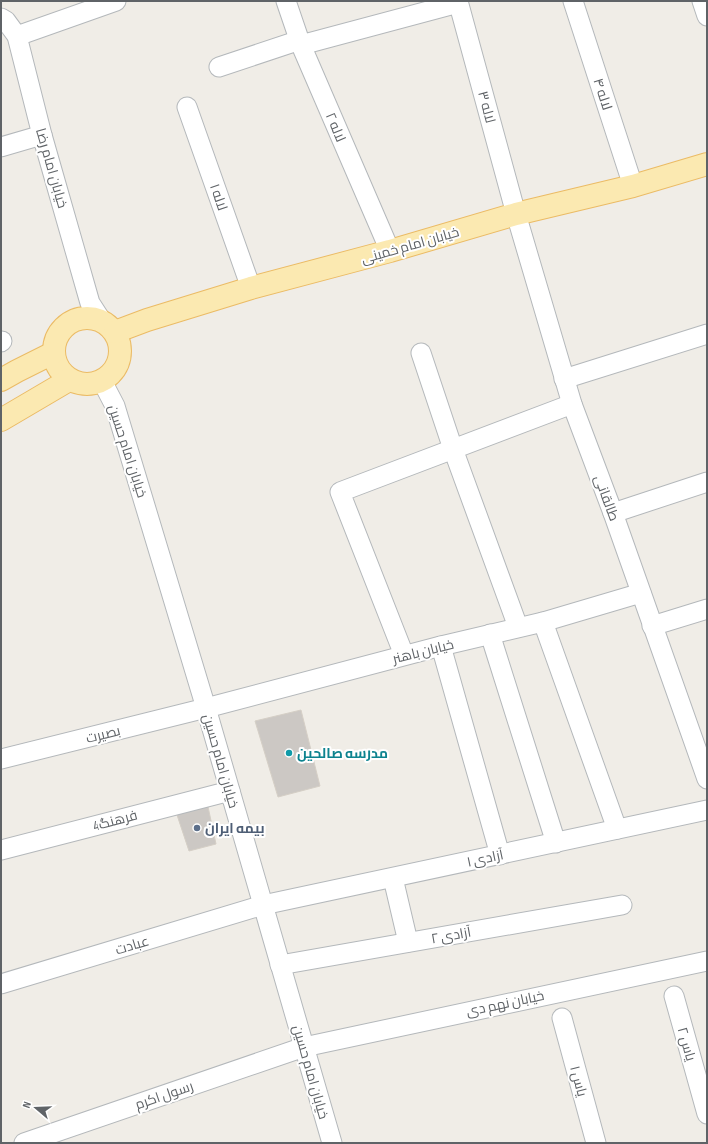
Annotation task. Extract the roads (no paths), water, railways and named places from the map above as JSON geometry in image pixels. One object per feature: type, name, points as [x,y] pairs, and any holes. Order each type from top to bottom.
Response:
[{"type":"main road","name":"خیابان امام خمینی","points":[[108,326],[147,320],[251,288],[390,252],[516,214],[633,186],[707,164]]},
{"type":"main road","points":[[84,317],[108,326],[120,350],[116,368],[102,381],[85,385],[69,380],[58,369],[53,353],[56,336],[68,323],[84,317]]},
{"type":"main road","points":[[1,380],[53,353]]},
{"type":"main road","points":[[1,420],[69,380]]},
{"type":"street","points":[[18,36],[116,1]]},
{"type":"street","name":"لاله ۲","points":[[286,1],[301,42],[390,252]]},
{"type":"street","name":"لاله ۴","points":[[573,1],[633,186]]},
{"type":"street","points":[[702,1],[707,16]]},
{"type":"street","points":[[219,67],[301,42],[458,2]]},
{"type":"street","name":"لاله ۳","points":[[458,2],[516,214]]},
{"type":"street","name":"خیابان امام رضا","points":[[1,18],[6,21],[18,36],[42,135],[90,303],[108,326]]},
{"type":"street","name":"لاله ۱","points":[[187,106],[251,288]]},
{"type":"street","points":[[1,147],[42,135]]},
{"type":"street","name":"طالقانی","points":[[516,214],[572,404],[613,513],[707,779]]},
{"type":"street","points":[[564,379],[707,334]]},
{"type":"street","points":[[421,353],[453,449],[518,627]]},
{"type":"street","name":"خیابان امام حسین","points":[[102,381],[115,406],[206,708],[332,1143]]},
{"type":"street","points":[[404,656],[340,492],[572,404]]},
{"type":"street","points":[[613,513],[707,482]]},
{"type":"street","name":"خیابان باهنر","points":[[206,708],[441,646],[543,622],[641,593]]},
{"type":"street","points":[[652,626],[707,609]]},
{"type":"street","points":[[543,622],[617,829]]},
{"type":"street","points":[[490,634],[556,843]]},
{"type":"street","points":[[441,646],[500,854]]},
{"type":"street","name":"بصیرت","points":[[1,760],[206,708]]},
{"type":"street","name":"فرهنگ4","points":[[1,850],[230,790]]},
{"type":"street","name":"آزادی ۱","points":[[264,905],[707,810]]},
{"type":"street","points":[[393,878],[408,942]]},
{"type":"street","name":"عبادت","points":[[1,984],[264,905]]},
{"type":"street","name":"آزادی ۲","points":[[280,965],[622,905]]},
{"type":"street","name":"خیابان نهم دی","points":[[304,1047],[707,960]]},
{"type":"street","name":"یاس ۲","points":[[674,996],[707,1114]]},
{"type":"street","name":"یاس ۱","points":[[562,1018],[596,1143]]},
{"type":"street","name":"رسول اکرم","points":[[24,1143],[304,1047]]},
{"type":"place","name":"مدرسه صالحین","points":[[289,753]]},
{"type":"place","name":"بیمه ایران","points":[[197,828]]}]
